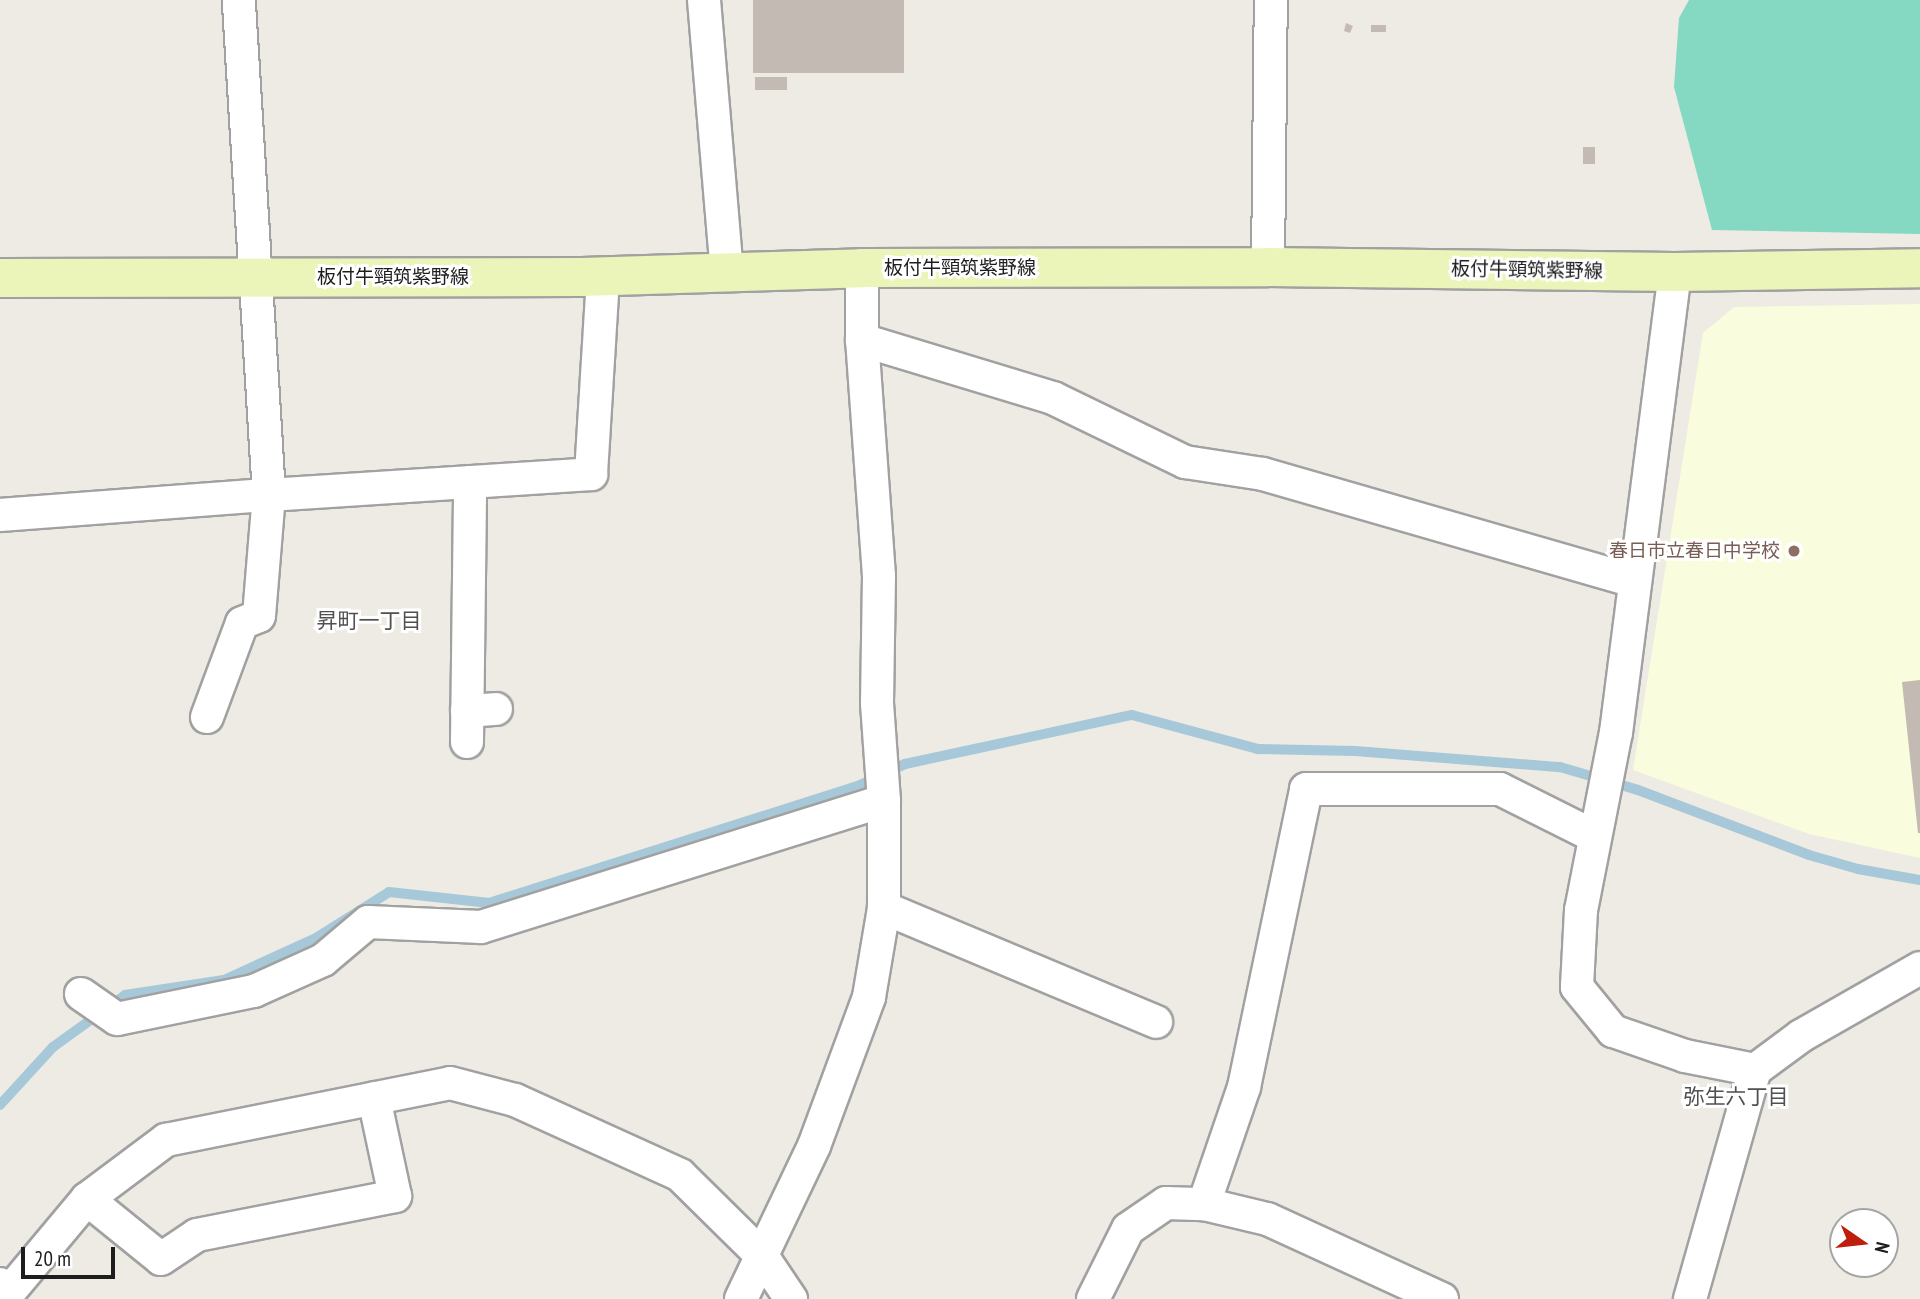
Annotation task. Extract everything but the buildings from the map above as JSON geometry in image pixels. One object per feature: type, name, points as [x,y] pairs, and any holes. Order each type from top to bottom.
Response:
[{"type":"main road","name":"板付牛頸筑紫野線","points":[[0,278],[603,276],[862,268],[1268,267],[1675,272],[1920,268]]},
{"type":"street","points":[[207,718],[242,623],[259,615],[269,495],[239,0]]},
{"type":"street","points":[[704,0],[727,272]]},
{"type":"street","points":[[1268,267],[1271,0]]},
{"type":"street","points":[[741,1299],[814,1146],[869,997],[884,908],[884,801],[877,703],[879,576],[862,340],[862,268]]},
{"type":"street","points":[[1675,272],[1633,581],[1616,732],[1595,827],[1581,910],[1577,986],[1613,1031],[1685,1056],[1755,1070]]},
{"type":"street","points":[[0,514],[591,474],[603,276]]},
{"type":"street","points":[[862,340],[1053,398],[1185,462],[1263,474],[1633,581]]},
{"type":"street","points":[[467,742],[482,710],[470,482]]},
{"type":"street","points":[[1204,1204],[1244,1087],[1306,789],[1500,789],[1595,827]]},
{"type":"street","points":[[81,994],[117,1019],[254,991],[323,960],[368,922],[481,927],[884,801]]},
{"type":"street","points":[[884,908],[1156,1023]]},
{"type":"street","points":[[1690,1299],[1755,1070],[1801,1036],[1920,968]]},
{"type":"street","points":[[0,1284],[10,1291],[87,1199],[166,1140],[450,1083],[515,1100],[680,1175],[762,1256],[791,1299]]},
{"type":"street","points":[[87,1199],[161,1259],[197,1235],[395,1196],[374,1098]]},
{"type":"street","points":[[1093,1299],[1128,1229],[1166,1203],[1204,1204],[1267,1219],[1430,1296]]},
{"type":"shaded area","name":"春日市立春日中学校","points":[[1920,304],[1920,858],[1809,834],[1633,770],[1703,333],[1734,307]]},
{"type":"green space","points":[[1689,0],[1920,0],[1920,234],[1712,230],[1674,87],[1679,18]]},
{"type":"waterway","points":[[0,1105],[53,1047],[125,995],[224,980],[316,938],[389,892],[489,903],[860,785],[905,764],[1132,715],[1258,749],[1355,751],[1560,767],[1638,790],[1809,855],[1858,869],[1920,880]]},
{"type":"place","name":"春日市立春日中学校","points":[[1794,551]]},
{"type":"district","name":"昇町一丁目","points":[[369,621]]},
{"type":"district","name":"弥生六丁目","points":[[1736,1097]]}]
